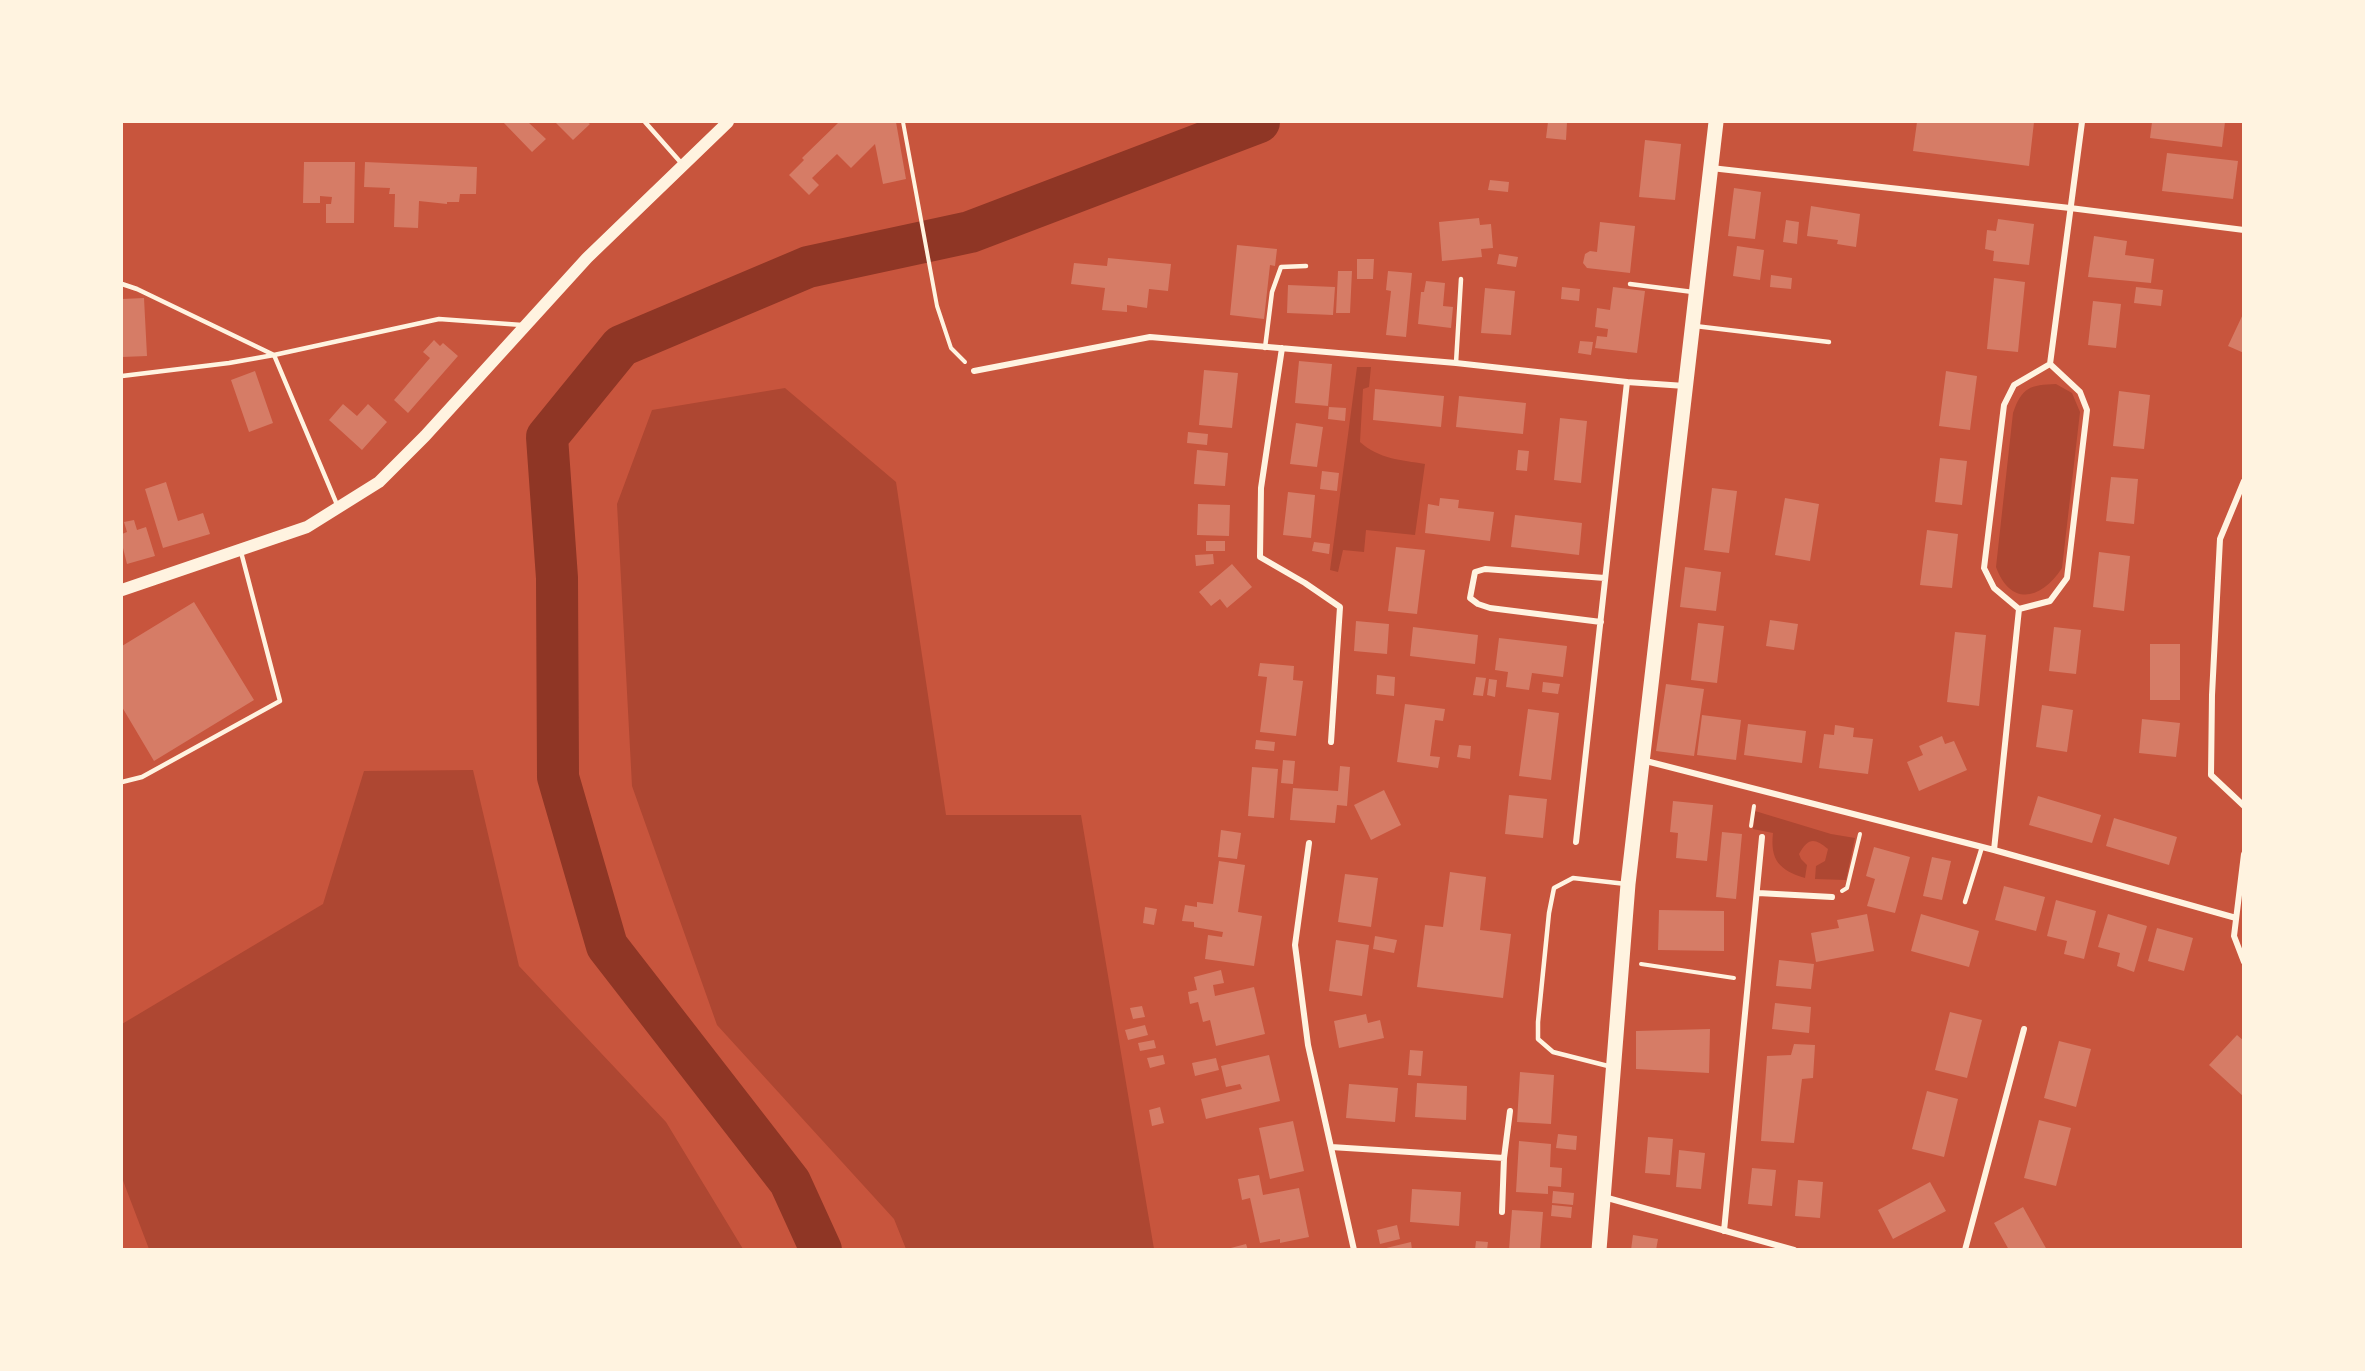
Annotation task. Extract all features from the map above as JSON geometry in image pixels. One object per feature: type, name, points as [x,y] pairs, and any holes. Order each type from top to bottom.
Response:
[{"type":"main road","points":[[122,590],[307,527],[379,482],[425,436],[587,258],[728,122]]},
{"type":"main road","points":[[1599,1250],[1628,884],[1716,122]]},
{"type":"street","points":[[2050,364],[2082,122]]},
{"type":"street","points":[[1711,168],[2244,230]]},
{"type":"street","points":[[974,370],[1150,337],[1456,363],[1627,382],[1685,386]]},
{"type":"street","points":[[1282,348],[1261,488],[1260,557],[1305,583],[1340,607],[1331,741]]},
{"type":"street","points":[[2019,609],[1994,588],[1984,567],[2004,405],[2014,385],[2050,364]]},
{"type":"street","points":[[2019,609],[2050,601],[2067,578],[2087,410],[2080,392],[2050,364]]},
{"type":"street","points":[[1576,842],[1627,382]]},
{"type":"street","points":[[2244,481],[2220,539],[2212,695],[2211,775],[2244,806]]},
{"type":"street","points":[[1601,622],[1490,608],[1470,598],[1475,572],[1485,569],[1605,578]]},
{"type":"street","points":[[1994,850],[2019,609]]},
{"type":"street","points":[[1641,760],[1994,850],[2236,918]]},
{"type":"street","points":[[1724,1231],[1762,837]]},
{"type":"street","points":[[1309,843],[1295,945],[1308,1045],[1354,1250]]},
{"type":"street","points":[[2244,854],[2234,936],[2244,962]]},
{"type":"street","points":[[1758,893],[1832,897]]},
{"type":"street","points":[[1965,1250],[2024,1029]]},
{"type":"street","points":[[1502,1212],[1503,1158],[1510,1111]]},
{"type":"street","points":[[1331,1146],[1503,1158]]},
{"type":"street","points":[[1604,1197],[1724,1231],[1767,1246],[1794,1250]]},
{"type":"lane","points":[[645,122],[683,165]]},
{"type":"lane","points":[[1265,348],[1272,292],[1281,267],[1306,266]]},
{"type":"lane","points":[[1456,363],[1461,279]]},
{"type":"lane","points":[[122,284],[137,289],[274,355],[338,507]]},
{"type":"lane","points":[[1630,284],[1696,292]]},
{"type":"lane","points":[[122,376],[274,355],[439,319],[524,326]]},
{"type":"lane","points":[[1692,326],[1829,342]]},
{"type":"lane","points":[[122,782],[142,777],[280,701],[240,550]]},
{"type":"lane","points":[[1965,902],[1982,847]]},
{"type":"lane","points":[[1614,1067],[1553,1052],[1538,1039],[1538,1022],[1546,936],[1554,888],[1573,878],[1628,884]]},
{"type":"path","points":[[903,122],[937,306],[951,348],[974,370]]},
{"type":"path","points":[[1832,897],[1847,888],[1860,834]]},
{"type":"path","points":[[1622,962],[1749,980]]},
{"type":"shaded area","points":[[1357,367],[1371,367],[1369,387],[1363,389],[1360,442],[1383,455],[1425,464],[1415,535],[1366,530],[1364,552],[1343,550],[1338,572],[1330,570]]},
{"type":"shaded area","points":[[2056,384],[2072,393],[2080,412],[2062,568],[2045,587],[2027,594],[2018,593],[2010,589],[2002,580],[1996,567],[2013,413],[2016,404],[2028,389],[2040,385]]},
{"type":"shaded area","points":[[785,388],[896,482],[946,815],[1081,815],[1154,1249],[906,1249],[894,1219],[717,1025],[632,786],[617,504],[652,410]]},
{"type":"shaded area","points":[[473,770],[519,966],[666,1122],[743,1249],[149,1249],[122,1178],[122,1024],[323,904],[364,771]]},
{"type":"shaded area","points":[[1755,811],[1831,834],[1855,838],[1846,880],[1815,879],[1816,866],[1825,861],[1828,849],[1815,841],[1808,842],[1799,854],[1807,865],[1805,878],[1783,867],[1775,857],[1773,833],[1753,829]]},
{"type":"building","points":[[503,122],[528,122],[546,139],[532,152]]},
{"type":"building","points":[[555,122],[587,122],[590,124],[573,140]]},
{"type":"building","points":[[839,122],[896,122],[906,179],[883,184],[875,144],[851,168],[837,154],[812,178],[819,185],[809,195],[789,175],[804,160],[802,158]]},
{"type":"building","points":[[1548,122],[1567,122],[1566,140],[1546,138]]},
{"type":"building","points":[[1917,122],[2034,122],[2029,166],[1913,151]]},
{"type":"building","points":[[2152,122],[2225,122],[2222,147],[2150,138]]},
{"type":"building","points":[[1645,140],[1681,144],[1675,200],[1639,197]]},
{"type":"building","points":[[2167,153],[2238,161],[2233,199],[2162,191]]},
{"type":"building","points":[[304,162],[355,162],[354,223],[326,223],[326,204],[331,204],[332,197],[320,196],[320,203],[303,203]]},
{"type":"building","points":[[365,162],[477,167],[476,194],[460,194],[459,202],[447,202],[447,204],[419,201],[418,228],[394,227],[395,194],[389,194],[390,188],[364,187]]},
{"type":"building","points":[[1490,180],[1509,182],[1508,192],[1488,190]]},
{"type":"building","points":[[1734,188],[1761,192],[1755,239],[1728,236]]},
{"type":"building","points":[[1811,206],[1860,214],[1856,247],[1837,244],[1838,240],[1807,236]]},
{"type":"building","points":[[1479,218],[1480,225],[1491,224],[1493,248],[1481,249],[1482,257],[1442,261],[1439,222]]},
{"type":"building","points":[[1998,219],[2034,224],[2029,265],[1993,261],[1994,251],[1985,249],[1987,230],[1996,231]]},
{"type":"building","points":[[1786,220],[1799,222],[1797,244],[1783,242]]},
{"type":"building","points":[[1600,222],[1635,226],[1630,273],[1587,268],[1583,263],[1585,254],[1590,251],[1597,252]]},
{"type":"building","points":[[2094,236],[2127,241],[2125,255],[2154,259],[2151,283],[2088,277]]},
{"type":"building","points":[[1237,245],[1277,249],[1275,266],[1270,265],[1264,319],[1230,315]]},
{"type":"building","points":[[1737,246],[1764,250],[1760,280],[1733,276]]},
{"type":"building","points":[[1499,254],[1518,257],[1516,267],[1497,264]]},
{"type":"building","points":[[1108,258],[1171,264],[1168,291],[1149,289],[1147,308],[1127,305],[1127,312],[1102,310],[1105,288],[1071,284],[1074,263],[1107,266]]},
{"type":"building","points":[[1357,259],[1374,259],[1373,279],[1357,279]]},
{"type":"building","points":[[1338,271],[1352,271],[1350,313],[1336,313]]},
{"type":"building","points":[[1388,271],[1412,273],[1406,337],[1386,335],[1391,291],[1386,290]]},
{"type":"building","points":[[1771,275],[1792,278],[1791,289],[1770,287]]},
{"type":"building","points":[[1994,278],[2025,282],[2018,352],[1987,349]]},
{"type":"building","points":[[1426,281],[1445,283],[1443,306],[1453,307],[1451,328],[1418,324],[1421,292],[1424,292]]},
{"type":"building","points":[[1288,285],[1335,287],[1333,315],[1287,313]]},
{"type":"building","points":[[1562,287],[1580,289],[1579,301],[1561,299]]},
{"type":"building","points":[[1613,287],[1645,291],[1637,353],[1595,348],[1597,336],[1607,337],[1608,329],[1595,327],[1597,308],[1610,310]]},
{"type":"building","points":[[2136,287],[2163,290],[2161,306],[2134,303]]},
{"type":"building","points":[[1485,288],[1515,291],[1511,335],[1481,333]]},
{"type":"building","points":[[144,298],[147,356],[122,357],[122,299]]},
{"type":"building","points":[[2093,301],[2121,304],[2116,348],[2088,345]]},
{"type":"building","points":[[2244,312],[2244,353],[2228,346]]},
{"type":"building","points":[[434,340],[440,346],[443,343],[458,356],[408,413],[394,400],[430,358],[423,352]]},
{"type":"building","points":[[1580,341],[1593,342],[1591,355],[1578,353]]},
{"type":"building","points":[[1299,361],[1332,364],[1328,406],[1295,403]]},
{"type":"building","points":[[1204,370],[1238,373],[1232,428],[1199,425]]},
{"type":"building","points":[[255,371],[273,423],[249,432],[231,380]]},
{"type":"building","points":[[1946,371],[1977,376],[1970,430],[1939,426]]},
{"type":"building","points":[[1375,389],[1444,396],[1441,427],[1373,420]]},
{"type":"building","points":[[2119,391],[2150,395],[2144,449],[2113,446]]},
{"type":"building","points":[[1459,396],[1526,403],[1523,434],[1456,427]]},
{"type":"building","points":[[343,404],[357,416],[368,404],[387,422],[362,450],[329,420]]},
{"type":"building","points":[[1329,407],[1346,408],[1345,421],[1328,419]]},
{"type":"building","points":[[1560,418],[1587,421],[1581,483],[1554,480]]},
{"type":"building","points":[[1296,423],[1323,427],[1317,467],[1290,464]]},
{"type":"building","points":[[1188,432],[1208,434],[1207,445],[1187,443]]},
{"type":"building","points":[[1197,450],[1228,453],[1225,486],[1194,484]]},
{"type":"building","points":[[1518,450],[1529,451],[1527,471],[1516,470]]},
{"type":"building","points":[[1940,458],[1967,461],[1962,505],[1935,502]]},
{"type":"building","points":[[1322,471],[1339,473],[1337,491],[1320,489]]},
{"type":"building","points":[[2111,477],[2138,479],[2134,524],[2106,521]]},
{"type":"building","points":[[166,482],[178,521],[203,513],[210,534],[163,548],[145,489]]},
{"type":"building","points":[[1712,488],[1737,491],[1729,553],[1704,550]]},
{"type":"building","points":[[1288,492],[1315,495],[1311,538],[1283,535]]},
{"type":"building","points":[[1440,498],[1459,500],[1458,508],[1494,512],[1490,541],[1425,533],[1428,504],[1439,506]]},
{"type":"building","points":[[1785,498],[1819,504],[1810,561],[1775,555]]},
{"type":"building","points":[[1198,504],[1230,505],[1229,536],[1197,535]]},
{"type":"building","points":[[1515,515],[1582,523],[1579,555],[1511,547]]},
{"type":"building","points":[[134,520],[137,530],[146,527],[155,556],[127,564],[122,534],[127,532],[124,522]]},
{"type":"building","points":[[1927,530],[1958,534],[1952,588],[1920,585]]},
{"type":"building","points":[[1206,541],[1225,541],[1225,551],[1206,551]]},
{"type":"building","points":[[1314,542],[1330,544],[1329,554],[1312,551]]},
{"type":"building","points":[[1396,547],[1425,550],[1417,614],[1388,611]]},
{"type":"building","points":[[2099,552],[2130,556],[2124,611],[2093,607]]},
{"type":"building","points":[[1213,554],[1214,564],[1196,566],[1195,555]]},
{"type":"building","points":[[1232,564],[1252,587],[1227,608],[1220,599],[1211,606],[1199,592]]},
{"type":"building","points":[[1685,567],[1721,572],[1716,611],[1680,607]]},
{"type":"building","points":[[194,602],[254,700],[154,761],[122,707],[122,646]]},
{"type":"building","points":[[1770,620],[1798,624],[1794,650],[1766,646]]},
{"type":"building","points":[[1356,621],[1389,624],[1387,654],[1354,651]]},
{"type":"building","points":[[1698,623],[1724,626],[1717,683],[1691,680]]},
{"type":"building","points":[[1413,627],[1478,635],[1475,664],[1410,656]]},
{"type":"building","points":[[2054,627],[2081,630],[2076,674],[2049,671]]},
{"type":"building","points":[[1955,632],[1986,635],[1979,706],[1947,702]]},
{"type":"building","points":[[1499,638],[1567,646],[1563,677],[1532,673],[1529,690],[1506,687],[1508,672],[1495,670]]},
{"type":"building","points":[[2150,644],[2180,644],[2180,700],[2150,700]]},
{"type":"building","points":[[1260,663],[1294,666],[1293,680],[1303,681],[1296,736],[1260,732],[1267,677],[1258,676]]},
{"type":"building","points":[[1377,675],[1395,677],[1394,696],[1376,694]]},
{"type":"building","points":[[1476,677],[1486,678],[1483,696],[1473,695]]},
{"type":"building","points":[[1489,679],[1497,680],[1495,697],[1487,695]]},
{"type":"building","points":[[1543,682],[1560,684],[1558,694],[1542,692]]},
{"type":"building","points":[[1666,684],[1704,689],[1694,756],[1656,751]]},
{"type":"building","points":[[1405,704],[1445,709],[1443,721],[1435,720],[1430,756],[1440,757],[1438,768],[1397,762]]},
{"type":"building","points":[[2042,705],[2073,710],[2067,752],[2036,747]]},
{"type":"building","points":[[1528,709],[1559,713],[1551,780],[1519,776]]},
{"type":"building","points":[[1702,715],[1741,720],[1736,760],[1697,755]]},
{"type":"building","points":[[2142,719],[2180,723],[2176,757],[2139,753]]},
{"type":"building","points":[[1748,724],[1806,731],[1802,763],[1744,755]]},
{"type":"building","points":[[1835,725],[1854,728],[1853,737],[1873,739],[1868,774],[1819,768],[1824,734],[1834,735]]},
{"type":"building","points":[[1942,736],[1945,744],[1954,741],[1967,770],[1919,791],[1907,762],[1923,755],[1919,746]]},
{"type":"building","points":[[1256,740],[1275,742],[1274,751],[1255,749]]},
{"type":"building","points":[[1459,745],[1471,746],[1470,759],[1457,757]]},
{"type":"building","points":[[1283,760],[1295,761],[1293,784],[1281,783]]},
{"type":"building","points":[[1340,766],[1350,767],[1347,806],[1337,805],[1335,823],[1290,820],[1293,788],[1338,791]]},
{"type":"building","points":[[1252,767],[1278,769],[1274,818],[1248,816]]},
{"type":"building","points":[[1384,790],[1401,825],[1371,840],[1354,805]]},
{"type":"building","points":[[1509,795],[1547,799],[1543,838],[1505,834]]},
{"type":"building","points":[[2038,796],[2101,815],[2092,843],[2029,825]]},
{"type":"building","points":[[1673,801],[1713,805],[1707,861],[1676,858],[1678,833],[1670,832]]},
{"type":"building","points":[[2114,818],[2177,837],[2169,865],[2106,846]]},
{"type":"building","points":[[1221,830],[1241,833],[1237,859],[1218,857]]},
{"type":"building","points":[[1722,832],[1742,834],[1736,899],[1716,897]]},
{"type":"building","points":[[1874,847],[1910,857],[1895,913],[1867,906],[1875,879],[1866,876]]},
{"type":"building","points":[[1932,857],[1951,861],[1942,900],[1923,896]]},
{"type":"building","points":[[1219,861],[1245,865],[1238,912],[1262,916],[1254,966],[1205,959],[1208,935],[1222,937],[1223,932],[1194,927],[1194,922],[1182,921],[1185,905],[1197,907],[1197,902],[1213,904]]},
{"type":"building","points":[[1450,872],[1486,877],[1480,930],[1511,934],[1503,998],[1417,987],[1425,925],[1443,927]]},
{"type":"building","points":[[1345,874],[1378,878],[1371,927],[1338,922]]},
{"type":"building","points":[[2004,886],[2045,897],[2036,931],[1995,920]]},
{"type":"building","points":[[2056,900],[2096,911],[2084,959],[2064,954],[2067,941],[2047,936]]},
{"type":"building","points":[[1145,907],[1157,909],[1154,925],[1143,923]]},
{"type":"building","points":[[1659,910],[1724,911],[1724,951],[1658,950]]},
{"type":"building","points":[[1867,914],[1874,951],[1816,962],[1811,933],[1839,928],[1837,920]]},
{"type":"building","points":[[1921,914],[1979,931],[1969,967],[1911,951]]},
{"type":"building","points":[[2108,914],[2147,926],[2134,972],[2117,966],[2120,953],[2098,947]]},
{"type":"building","points":[[2157,928],[2193,938],[2184,971],[2148,961]]},
{"type":"building","points":[[1375,936],[1397,940],[1394,953],[1373,949]]},
{"type":"building","points":[[1336,940],[1369,945],[1362,996],[1329,991]]},
{"type":"building","points":[[1779,960],[1814,964],[1811,989],[1776,986]]},
{"type":"building","points":[[1221,970],[1224,983],[1213,985],[1215,996],[1254,987],[1265,1034],[1216,1046],[1210,1020],[1203,1022],[1198,1002],[1190,1004],[1188,992],[1197,990],[1194,977]]},
{"type":"building","points":[[1775,1003],[1811,1007],[1809,1033],[1772,1029]]},
{"type":"building","points":[[1142,1006],[1145,1017],[1133,1019],[1130,1008]]},
{"type":"building","points":[[1950,1012],[1982,1020],[1967,1078],[1935,1070]]},
{"type":"building","points":[[1366,1014],[1368,1023],[1380,1020],[1384,1038],[1339,1048],[1334,1021]]},
{"type":"building","points":[[1145,1025],[1148,1035],[1128,1040],[1125,1030]]},
{"type":"building","points":[[1710,1029],[1709,1073],[1636,1069],[1636,1031]]},
{"type":"building","points":[[2237,1035],[2244,1041],[2244,1097],[2209,1065]]},
{"type":"building","points":[[1154,1040],[1156,1048],[1140,1051],[1138,1043]]},
{"type":"building","points":[[2059,1041],[2091,1049],[2076,1107],[2044,1098]]},
{"type":"building","points":[[1794,1044],[1815,1045],[1813,1078],[1802,1079],[1794,1143],[1761,1141],[1767,1056],[1791,1055]]},
{"type":"building","points":[[1410,1050],[1423,1051],[1421,1076],[1408,1075]]},
{"type":"building","points":[[1163,1055],[1165,1064],[1150,1068],[1147,1058]]},
{"type":"building","points":[[1269,1055],[1280,1101],[1206,1119],[1201,1099],[1242,1089],[1240,1084],[1226,1087],[1221,1066]]},
{"type":"building","points":[[1216,1058],[1219,1070],[1195,1076],[1192,1063]]},
{"type":"building","points":[[1520,1072],[1554,1075],[1551,1124],[1517,1122]]},
{"type":"building","points":[[1417,1083],[1467,1086],[1466,1120],[1415,1117]]},
{"type":"building","points":[[1349,1084],[1398,1088],[1395,1122],[1346,1118]]},
{"type":"building","points":[[1927,1091],[1958,1099],[1944,1157],[1912,1149]]},
{"type":"building","points":[[1160,1107],[1164,1123],[1152,1126],[1149,1110]]},
{"type":"building","points":[[2039,1120],[2071,1128],[2056,1186],[2024,1178]]},
{"type":"building","points":[[1293,1121],[1304,1171],[1270,1179],[1259,1128]]},
{"type":"building","points":[[1558,1134],[1577,1136],[1576,1150],[1556,1148]]},
{"type":"building","points":[[1648,1137],[1673,1139],[1670,1175],[1645,1173]]},
{"type":"building","points":[[1519,1141],[1551,1144],[1550,1167],[1562,1168],[1561,1187],[1548,1186],[1548,1194],[1516,1192]]},
{"type":"building","points":[[1679,1150],[1705,1153],[1701,1189],[1676,1187]]},
{"type":"building","points":[[1752,1168],[1776,1170],[1772,1206],[1748,1204]]},
{"type":"building","points":[[1259,1175],[1263,1195],[1299,1188],[1309,1237],[1280,1243],[1280,1239],[1260,1243],[1250,1198],[1242,1200],[1238,1179]]},
{"type":"building","points":[[1798,1180],[1823,1182],[1820,1218],[1795,1216]]},
{"type":"building","points":[[1930,1182],[1946,1211],[1893,1239],[1878,1210]]},
{"type":"building","points":[[1412,1189],[1461,1192],[1459,1226],[1410,1222]]},
{"type":"building","points":[[1553,1191],[1574,1193],[1573,1205],[1552,1203]]},
{"type":"building","points":[[1552,1205],[1572,1207],[1571,1218],[1551,1216]]},
{"type":"building","points":[[2023,1207],[2047,1250],[2009,1250],[1994,1223]]},
{"type":"building","points":[[1512,1210],[1543,1212],[1540,1250],[1509,1250]]},
{"type":"building","points":[[1397,1225],[1400,1239],[1380,1244],[1377,1230]]},
{"type":"building","points":[[1633,1235],[1658,1239],[1656,1250],[1631,1250]]},
{"type":"building","points":[[1476,1241],[1488,1242],[1487,1250],[1475,1250]]},
{"type":"building","points":[[1411,1242],[1412,1250],[1382,1249]]},
{"type":"building","points":[[1246,1244],[1248,1250],[1227,1250],[1227,1249]]},
{"type":"waterway","points":[[821,1250],[790,1182],[607,946],[558,777],[557,578],[547,437],[621,346],[808,267],[970,232],[1259,122]]}]
